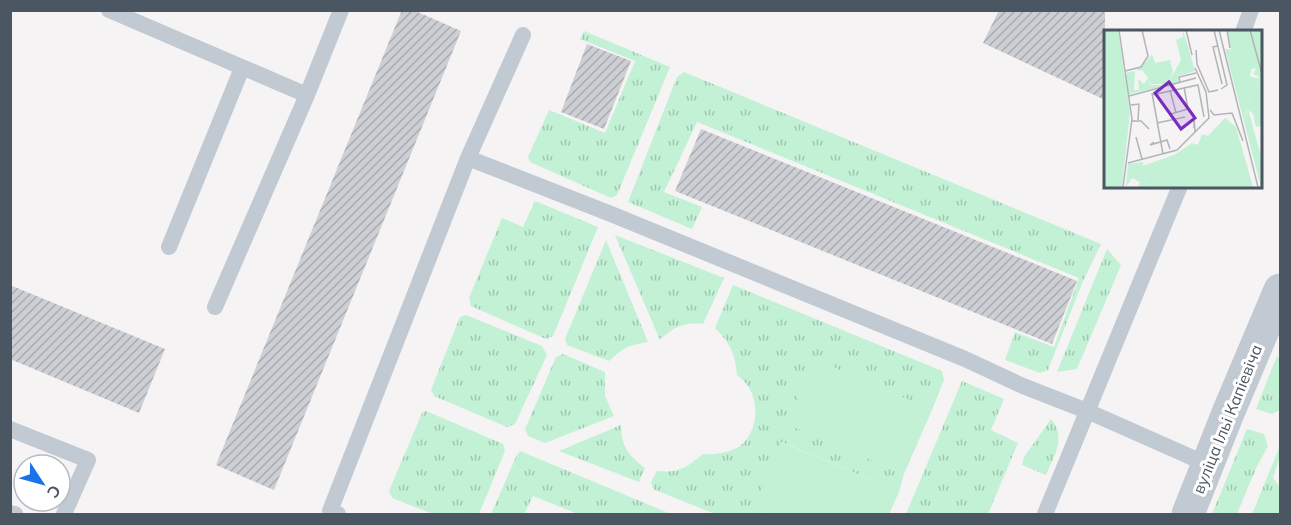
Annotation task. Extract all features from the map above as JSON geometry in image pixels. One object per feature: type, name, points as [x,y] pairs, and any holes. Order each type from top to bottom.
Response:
[{"type":"street","name":"вуліца Ільі Капіевіча","points":[[1188,514],[1281,290]]},
{"type":"lane","points":[[109,10],[307,95]]},
{"type":"lane","points":[[214,307],[307,95],[341,10]]},
{"type":"lane","points":[[1244,30],[1251,10]]},
{"type":"lane","points":[[338,514],[330,511],[468,158],[523,35]]},
{"type":"lane","points":[[169,247],[242,68]]},
{"type":"lane","points":[[468,158],[611,214],[965,360],[1209,465]]},
{"type":"lane","points":[[1045,514],[1179,188]]},
{"type":"lane","points":[[10,429],[88,460],[64,514]]},
{"type":"lane","points":[[10,513],[15,514]]},
{"type":"green space","points":[[584,31],[670,67],[617,195],[611,198],[530,162],[528,157],[549,110],[605,133],[635,61],[580,39]]},
{"type":"green space","points":[[684,72],[1101,244],[1083,281],[1048,370],[1040,373],[1005,360],[1015,332],[1054,347],[1079,278],[697,122],[664,192],[702,207],[692,229],[628,202],[677,77]]},
{"type":"green space","points":[[535,201],[598,227],[553,336],[546,339],[471,306],[469,298],[502,218],[523,227]]},
{"type":"green space","points":[[615,235],[724,278],[703,324],[679,326],[660,340]]},
{"type":"green space","points":[[606,240],[648,342],[627,348],[609,361],[567,345],[565,339]]},
{"type":"green space","points":[[1107,249],[1121,265],[1077,369],[1057,372]]},
{"type":"green space","points":[[733,285],[942,371],[944,380],[932,410],[814,359],[787,423],[904,474],[899,492],[782,442],[754,507],[771,514],[715,514],[653,489],[651,482],[657,471],[677,470],[692,463],[703,454],[717,454],[732,450],[740,446],[751,433],[755,417],[754,400],[746,384],[737,375],[731,349],[715,328]]},
{"type":"green space","points":[[466,315],[542,346],[547,355],[515,424],[507,427],[434,396],[431,390],[460,317]]},
{"type":"green space","points":[[563,354],[605,372],[605,396],[614,416],[545,443],[528,436],[525,429],[556,357]]},
{"type":"green space","points":[[1277,356],[1280,358],[1280,410],[1272,414],[1256,409]]},
{"type":"green space","points":[[814,359],[932,410],[904,474],[786,424]]},
{"type":"green space","points":[[962,381],[1004,399],[991,430],[1018,443],[988,514],[906,514]]},
{"type":"green space","points":[[426,411],[503,444],[505,451],[479,514],[433,514],[392,498],[389,491],[422,413]]},
{"type":"green space","points":[[1051,419],[1056,426],[1059,440],[1046,475],[1022,465],[1024,457]]},
{"type":"green space","points":[[621,425],[624,444],[634,459],[645,468],[639,482],[559,451]]},
{"type":"green space","points":[[1247,429],[1264,434],[1268,446],[1237,514],[1212,514]]},
{"type":"green space","points":[[781,442],[899,492],[889,514],[771,514],[754,507]]},
{"type":"green space","points":[[1280,446],[1280,457],[1273,478],[1280,487],[1280,514],[1252,514]]},
{"type":"green space","points":[[520,451],[671,514],[578,514],[533,496],[524,514],[491,514]]},
{"type":"building","points":[[402,10],[413,10],[461,31],[274,490],[216,465]]},
{"type":"building","points":[[999,10],[1105,10],[1104,100],[983,43]]},
{"type":"building","points":[[587,44],[631,61],[604,129],[561,112]]},
{"type":"building","points":[[701,129],[1077,281],[1052,344],[675,191]]},
{"type":"building","points":[[10,285],[165,349],[139,413],[10,359]]}]
